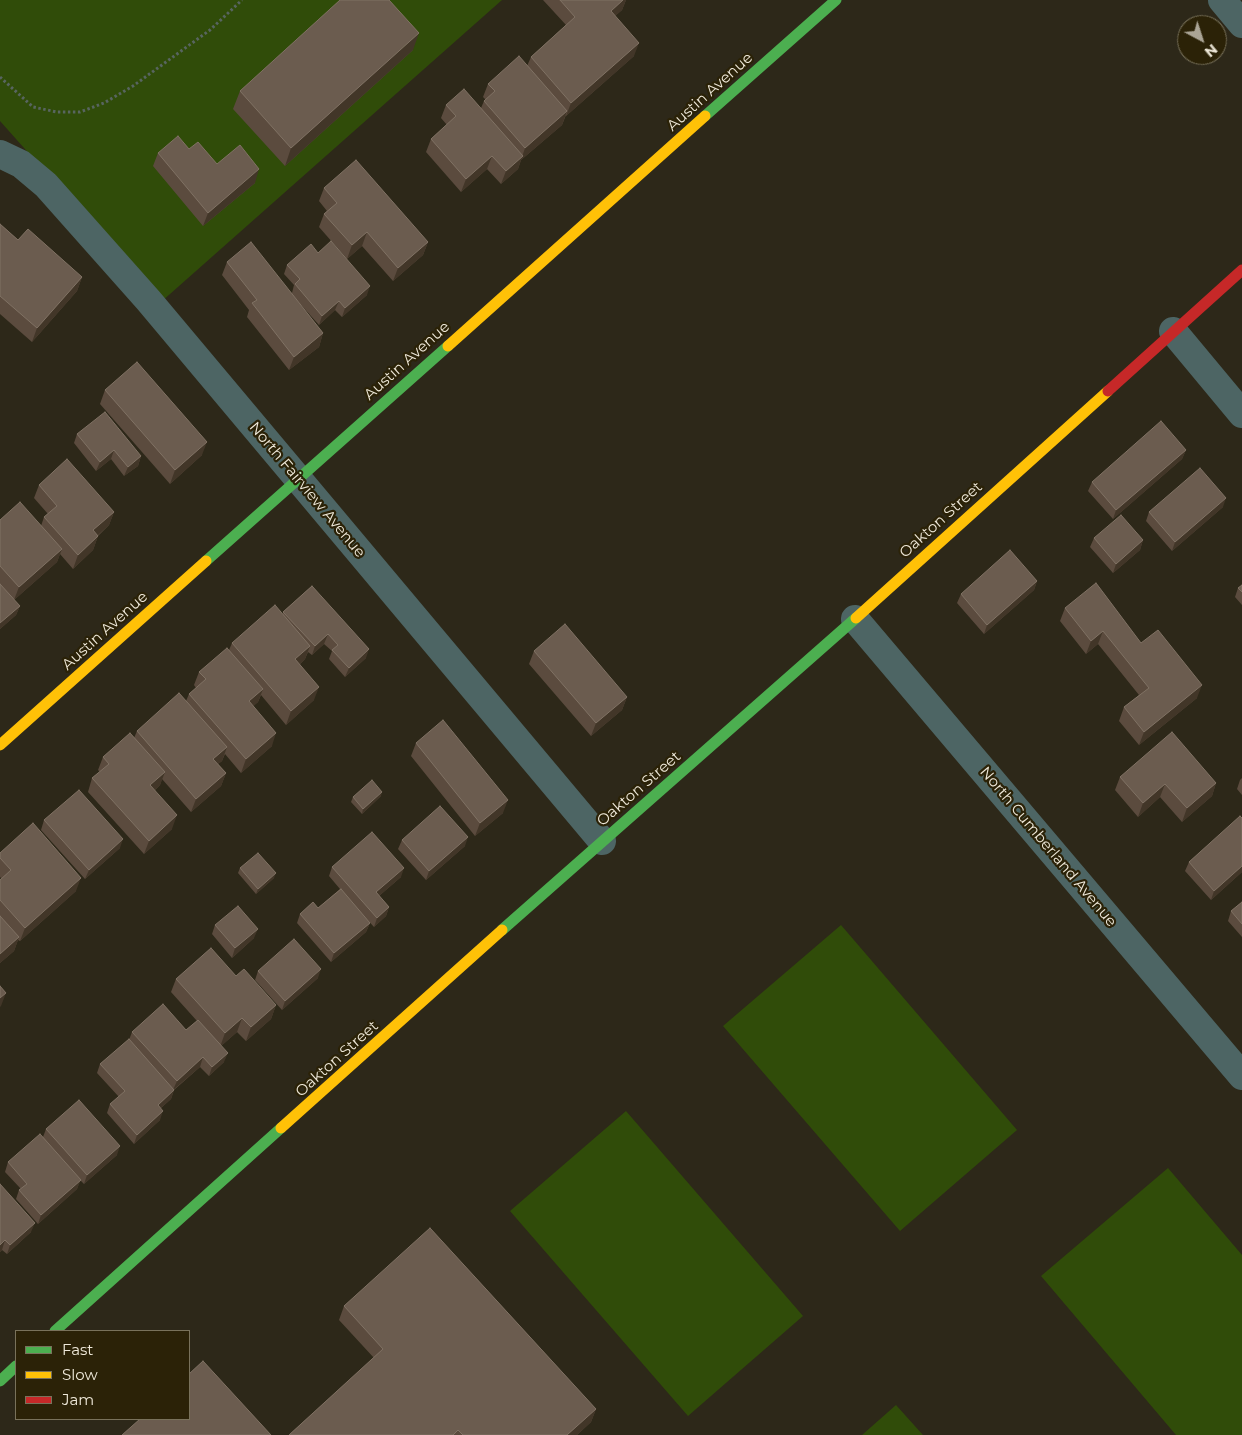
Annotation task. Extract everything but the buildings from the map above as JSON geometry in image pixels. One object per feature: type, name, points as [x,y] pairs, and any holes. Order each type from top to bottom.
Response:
[{"type":"main road","name":"Austin Avenue","points":[[0,745],[297,478],[836,0]]},
{"type":"main road","name":"Oakton Street","points":[[56,1330],[602,841],[855,619],[1242,270]]},
{"type":"main road","points":[[0,1381],[15,1367]]},
{"type":"street","points":[[1222,0],[1242,24]]},
{"type":"street","name":"North Fairview Avenue","points":[[0,154],[21,164],[46,185],[149,301],[602,841]]},
{"type":"street","points":[[1173,331],[1242,414]]},
{"type":"street","name":"North Cumberland Avenue","points":[[855,619],[1242,1076]]},
{"type":"path","points":[[0,77],[33,107],[56,112],[80,112],[104,103],[133,86],[210,30],[242,0]]},
{"type":"green space","points":[[0,0],[502,0],[161,302],[0,121]]},
{"type":"green space","points":[[841,925],[1017,1130],[900,1231],[723,1026]]},
{"type":"green space","points":[[626,1111],[803,1316],[688,1416],[510,1211]]},
{"type":"green space","points":[[1168,1168],[1242,1255],[1242,1435],[1176,1435],[1041,1276]]},
{"type":"green space","points":[[896,1405],[923,1435],[862,1435]]},
{"type":"traffic: fast","points":[[705,116],[836,0]]},
{"type":"traffic: fast","points":[[206,561],[448,346]]},
{"type":"traffic: fast","points":[[502,930],[856,618]]},
{"type":"traffic: fast","points":[[56,1330],[281,1128]]},
{"type":"traffic: fast","points":[[0,1381],[15,1367]]},
{"type":"traffic: slow","points":[[448,346],[705,116]]},
{"type":"traffic: slow","points":[[856,618],[1108,391]]},
{"type":"traffic: slow","points":[[0,745],[206,561]]},
{"type":"traffic: slow","points":[[281,1128],[502,930]]},
{"type":"traffic: jam","points":[[1108,391],[1242,270]]}]
